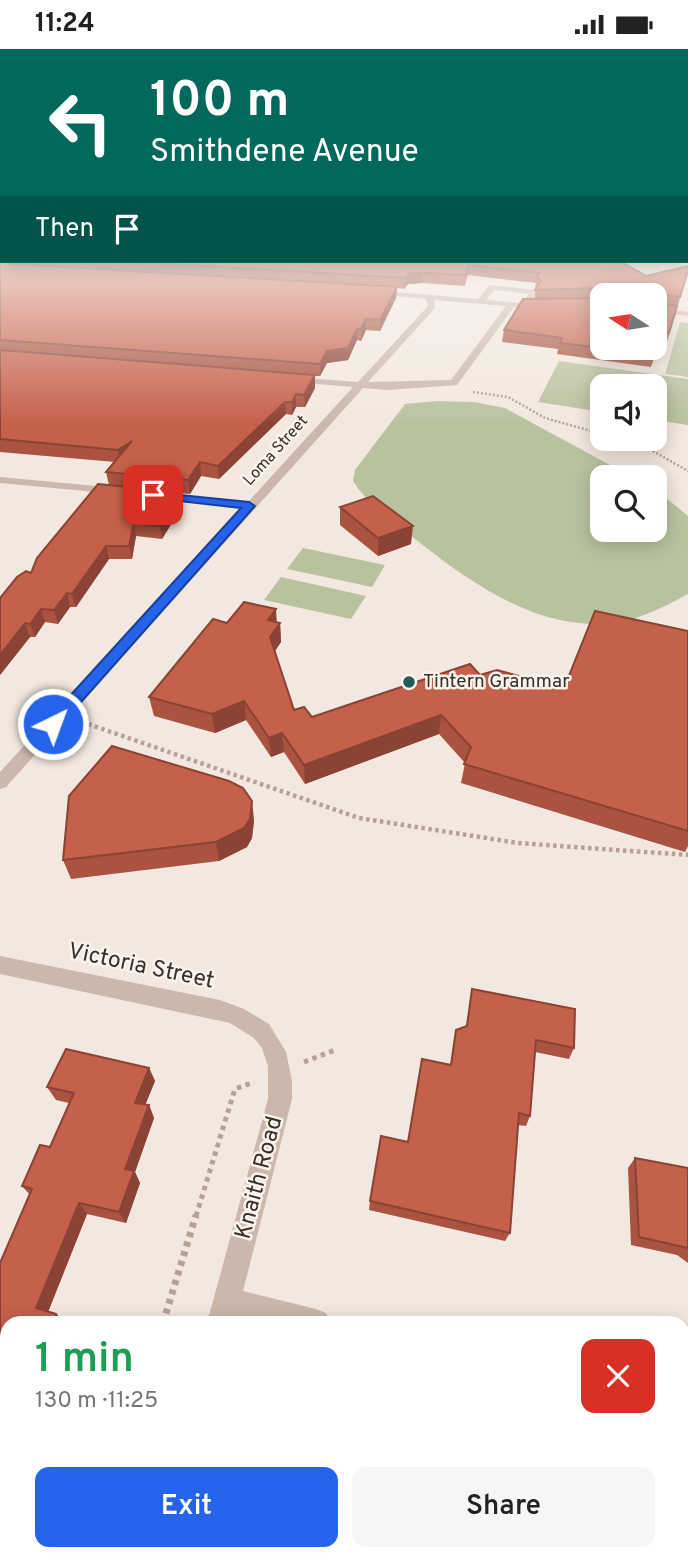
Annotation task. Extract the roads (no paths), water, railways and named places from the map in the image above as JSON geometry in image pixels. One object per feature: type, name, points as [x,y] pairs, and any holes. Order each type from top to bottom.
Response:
[{"type":"street","points":[[481,301],[492,287],[534,292],[523,306]]},
{"type":"street","points":[[362,291],[551,308]]},
{"type":"street","name":"Loma Street","points":[[0,783],[432,306],[430,299]]},
{"type":"street","points":[[275,378],[402,387],[454,383],[511,305]]},
{"type":"street","points":[[667,311],[688,314]]},
{"type":"street","points":[[0,480],[135,493]]},
{"type":"street","points":[[149,494],[249,506]]},
{"type":"street","name":"Victoria Street","points":[[0,965],[220,1010],[247,1020],[266,1034]]},
{"type":"street","name":"Knaith Road","points":[[224,1312],[280,1099],[281,1071],[266,1034]]},
{"type":"street","points":[[224,1312],[257,1316]]},
{"type":"place","name":"Tintern Grammar","points":[[409,682]]}]
